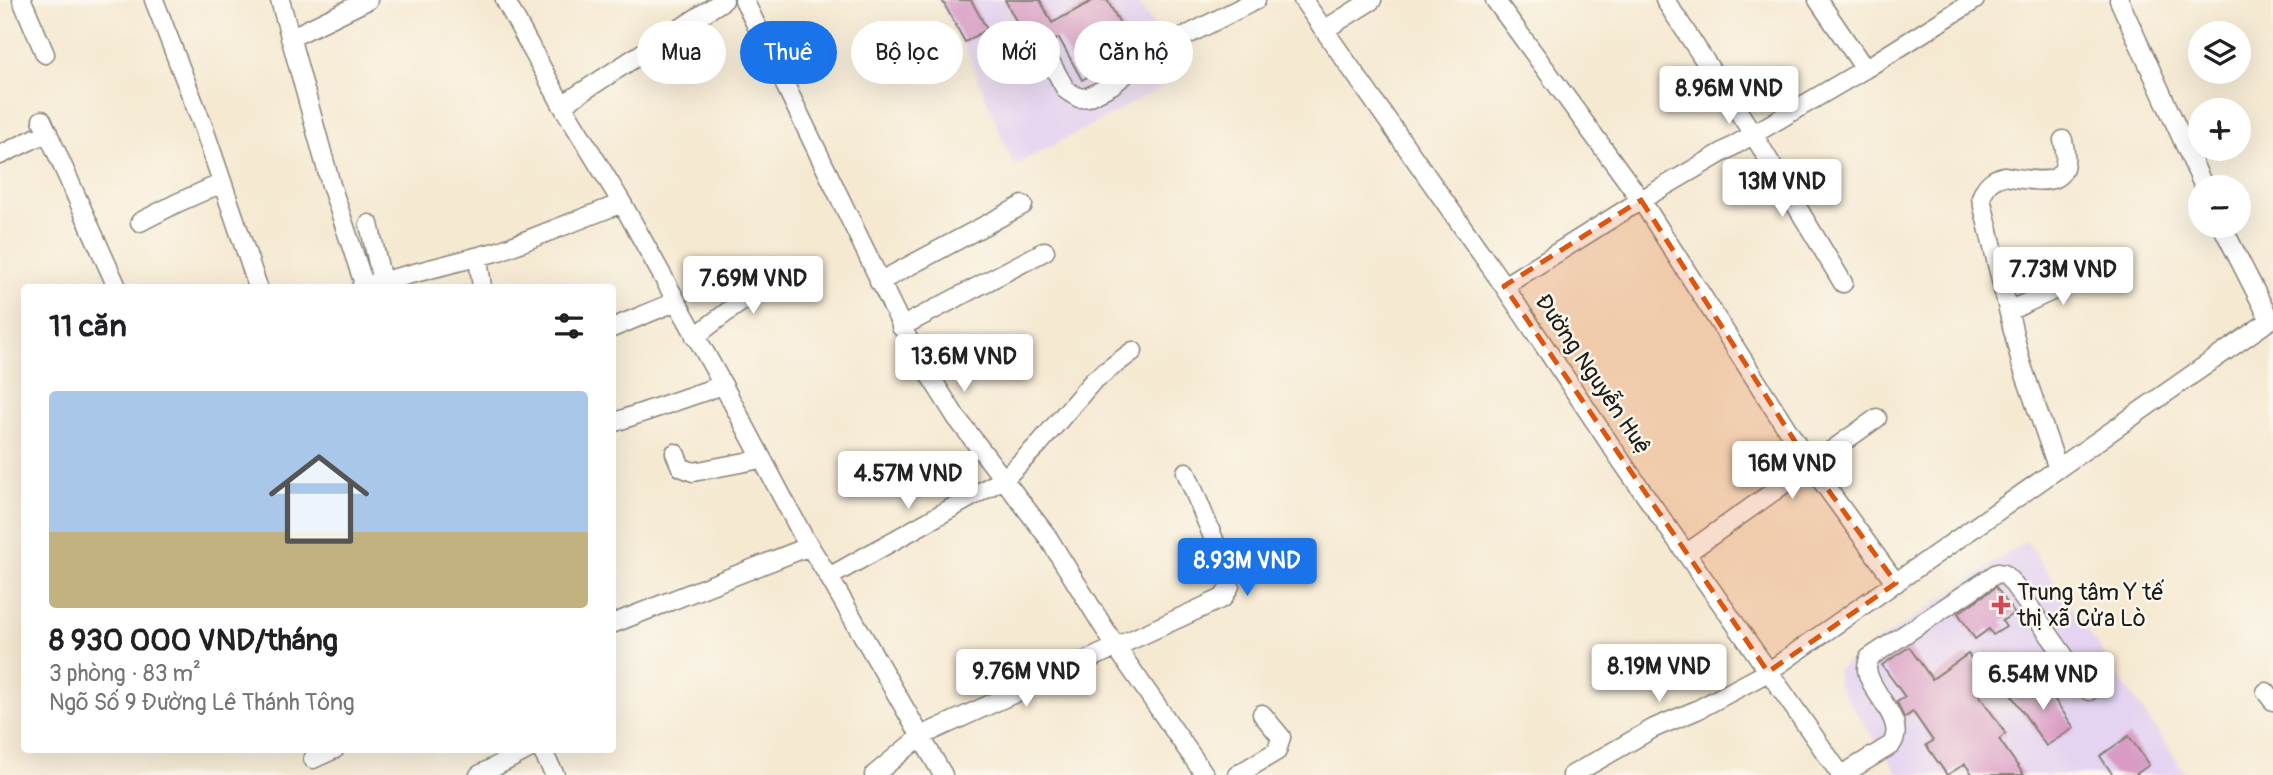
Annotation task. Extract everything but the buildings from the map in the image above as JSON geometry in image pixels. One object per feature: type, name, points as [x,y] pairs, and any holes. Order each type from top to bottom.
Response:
[{"type":"street","points":[[22,0],[44,54]]},
{"type":"street","points":[[155,0],[257,284]]},
{"type":"street","points":[[280,0],[331,185],[368,284]]},
{"type":"street","points":[[290,38],[368,0]]},
{"type":"street","points":[[562,105],[724,0]]},
{"type":"street","points":[[744,0],[901,327],[956,417],[1047,536],[1116,647],[1205,775]]},
{"type":"street","points":[[1060,79],[1066,90],[1079,98],[1088,97],[1112,85],[1154,52],[1256,0]]},
{"type":"street","name":"Đường Nguyễn Huệ","points":[[1303,0],[1841,775]]},
{"type":"street","points":[[1324,30],[1372,0]]},
{"type":"street","points":[[1494,0],[1641,200],[1810,465],[1896,583]]},
{"type":"street","points":[[1665,0],[1753,134],[1843,283]]},
{"type":"street","points":[[1818,0],[1865,69]]},
{"type":"street","points":[[1504,286],[1641,200],[1865,69],[1975,0]]},
{"type":"street","points":[[2119,0],[2199,175]]},
{"type":"street","points":[[510,2],[562,105],[622,203],[761,459],[943,775]]},
{"type":"street","points":[[0,155],[45,126],[116,284]]},
{"type":"street","points":[[2058,469],[2021,363],[1982,198],[1984,188],[2004,176],[2037,180],[2055,178],[2063,172],[2067,164],[2063,140]]},
{"type":"street","points":[[140,222],[222,183]]},
{"type":"street","points":[[372,284],[478,258],[622,203]]},
{"type":"street","points":[[879,282],[1023,205]]},
{"type":"street","points":[[368,284],[369,224]]},
{"type":"street","points":[[1572,775],[1654,728],[1697,710],[1769,672],[2272,319],[2228,238]]},
{"type":"street","points":[[901,327],[1045,251]]},
{"type":"street","points":[[478,258],[482,284]]},
{"type":"street","points":[[2009,311],[2101,268]]},
{"type":"street","points":[[695,337],[749,295],[800,274]]},
{"type":"street","points":[[616,326],[675,302]]},
{"type":"street","points":[[829,577],[1005,478],[1039,444],[1086,388],[1133,351]]},
{"type":"street","points":[[616,422],[723,385]]},
{"type":"street","points":[[1686,553],[1877,418]]},
{"type":"street","points":[[675,453],[681,467],[694,472],[761,459]]},
{"type":"street","points":[[874,775],[921,736],[1213,604],[1228,592],[1230,586],[1227,571],[1186,472]]},
{"type":"street","points":[[616,622],[810,545]]},
{"type":"street","points":[[1841,775],[1891,745],[1896,738],[1895,726],[1867,671],[1869,658],[1997,573],[2011,581],[2089,691]]},
{"type":"street","points":[[1237,775],[1277,751],[1280,746],[1281,737],[1262,714]]},
{"type":"street","points":[[313,759],[326,753]]},
{"type":"street","points":[[479,775],[521,753]]},
{"type":"street","points":[[543,753],[555,775]]},
{"type":"highlighted area","points":[[1641,200],[1810,465],[1896,583],[1768,672],[1504,286]]},
{"type":"shaded area","points":[[938,0],[1136,0],[1150,21],[1074,21],[1074,84],[1167,84],[1014,166],[980,84],[1060,84],[1060,21],[977,21],[977,76],[963,45],[963,21],[950,21]]},
{"type":"shaded area","name":"Trung tâm Y tế thị xã Cửa Lò","points":[[2026,541],[2187,775],[1899,775],[1838,685],[1837,670]]},
{"type":"place","name":"Trung tâm Y tế thị xã Cửa Lò","points":[[2001,605]]}]
